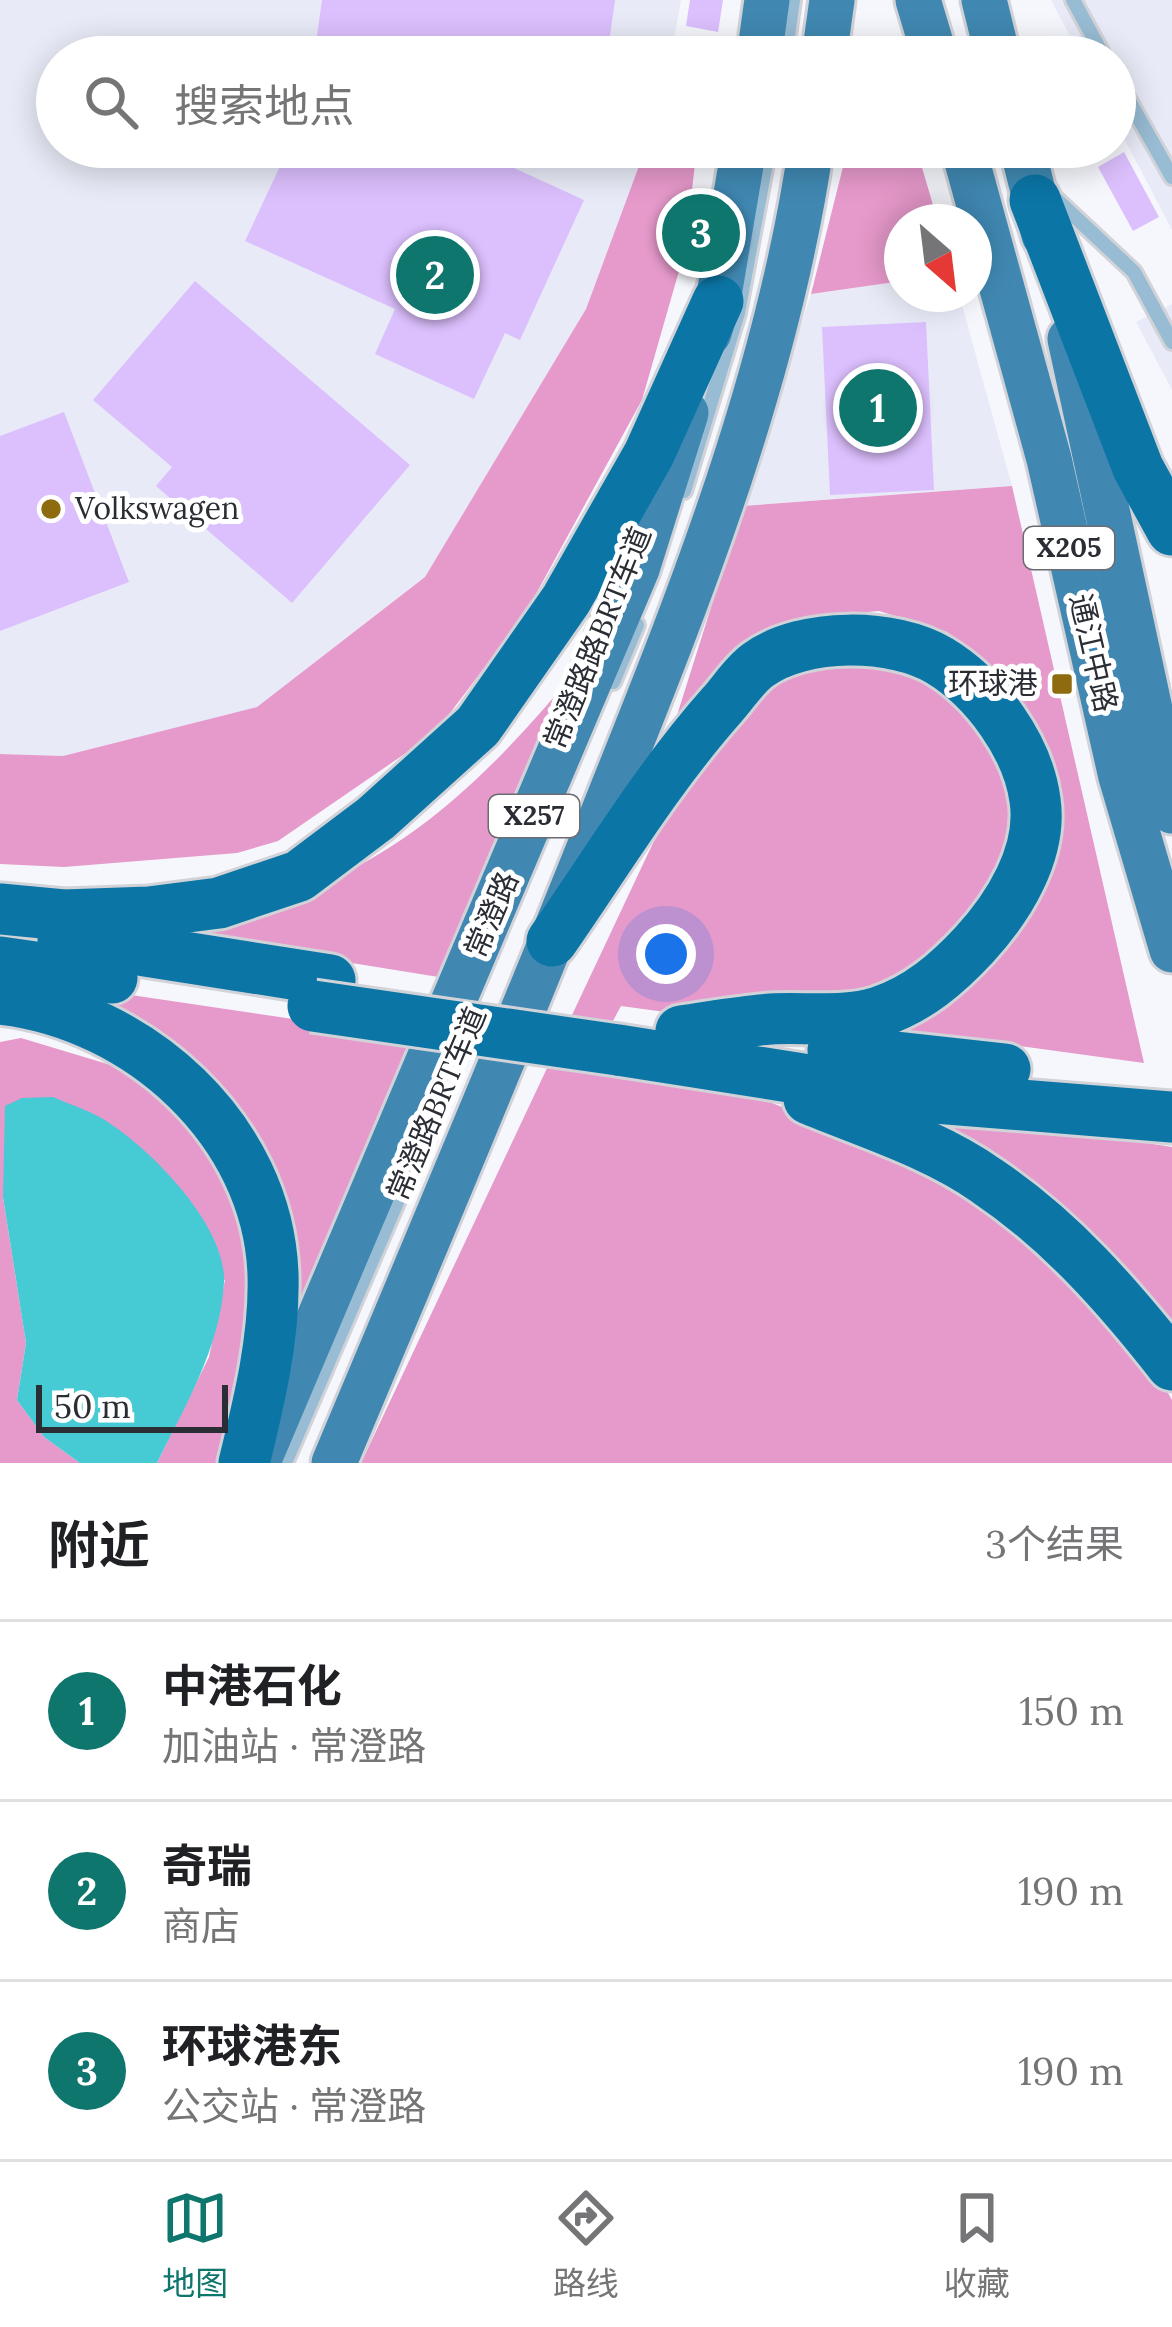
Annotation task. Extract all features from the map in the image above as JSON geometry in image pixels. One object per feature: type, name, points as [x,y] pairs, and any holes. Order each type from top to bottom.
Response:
[{"type":"highway","points":[[1035,200],[1138,469],[1172,530]]},
{"type":"highway","points":[[0,909],[64,915],[219,903],[299,876],[376,818],[478,726],[566,600],[649,454],[718,301]]},
{"type":"highway","points":[[552,941],[695,735],[758,664],[807,644],[853,639],[896,646],[938,660],[970,684],[999,718],[1027,763],[1036,804],[1021,884],[997,921],[950,973],[878,1012],[622,1036]]},
{"type":"highway","points":[[0,924],[321,993]]},
{"type":"highway","points":[[0,962],[321,993],[622,1036],[737,1066],[910,1096],[1151,1100]]},
{"type":"highway","points":[[0,1000],[89,1022],[124,1040],[162,1064],[230,1140],[254,1187],[273,1270],[261,1395],[244,1463]]},
{"type":"highway","points":[[681,1031],[1151,1100]]},
{"type":"highway","points":[[737,1066],[985,1178],[1056,1235],[1124,1303],[1172,1365]]},
{"type":"main road","points":[[762,36],[767,0]]},
{"type":"main road","points":[[827,36],[832,0]]},
{"type":"main road","points":[[918,0],[929,36]]},
{"type":"main road","points":[[984,0],[993,36]]},
{"type":"main road","name":"常澄路","points":[[258,1463],[637,569],[718,301],[740,168]]},
{"type":"main road","name":"X257","points":[[329,1453],[552,941],[673,638],[746,431],[807,168]]},
{"type":"main road","name":"通江中路","points":[[968,168],[1049,460],[1121,777],[1172,950]]},
{"type":"main road","name":"通江中路","points":[[1027,168],[1096,447],[1172,811]]},
{"type":"lane","points":[[788,36],[793,0]]},
{"type":"lane","points":[[1073,0],[1093,36]]},
{"type":"lane","points":[[1136,113],[1172,177]]},
{"type":"lane","points":[[1156,149],[1172,140]]},
{"type":"lane","name":"常澄路路BRT车道","points":[[679,506],[738,313],[765,168]]},
{"type":"lane","points":[[1035,200],[1052,196],[1134,272],[1172,342]]},
{"type":"lane","points":[[745,371],[766,304],[776,242]]},
{"type":"lane","name":"常澄路BRT车道","points":[[487,1050],[552,909],[643,680],[702,507]]},
{"type":"lane","name":"常澄路路BRT车道","points":[[610,690],[643,606]]},
{"type":"lane","points":[[454,1045],[472,1005]]},
{"type":"lane","points":[[285,1463],[398,1200],[422,1124]]},
{"type":"lane","name":"常澄路BRT车道","points":[[329,1453],[418,1219]]},
{"type":"shaded area","points":[[0,0],[681,0],[675,36],[36,36],[36,168],[638,168],[586,309],[425,577],[257,707],[63,756],[0,754]]},
{"type":"shaded area","points":[[1051,0],[1172,0],[1172,230],[1136,161],[1136,36],[1070,36]]},
{"type":"shaded area","points":[[638,168],[695,168],[685,250],[642,400],[525,614],[435,733],[278,841],[237,853],[64,867],[0,864],[0,754],[63,756],[257,707],[425,577],[586,309]]},
{"type":"shaded area","points":[[843,168],[922,168],[933,204],[884,204],[884,284],[811,294]]},
{"type":"shaded area","points":[[884,284],[884,312],[964,312],[1012,486],[743,506],[811,294]]},
{"type":"shaded area","points":[[1172,304],[1172,390],[1136,322]]},
{"type":"shaded area","points":[[1012,486],[1144,1063],[904,1030],[902,1019],[1059,801],[1047,744],[995,670],[947,632],[879,611],[803,618],[726,666],[673,728],[743,506]]},
{"type":"shaded area","points":[[834,661],[931,673],[1001,749],[1019,833],[969,928],[870,995],[680,1014],[621,1006],[587,1069],[729,1086],[878,1145],[981,1198],[1102,1310],[1168,1393],[1172,1463],[361,1463],[653,843],[710,749],[736,716],[769,689]]},
{"type":"shaded area","points":[[566,683],[451,979],[166,933],[313,886],[400,841],[489,767]]},
{"type":"shaded area","points":[[104,991],[428,1039],[296,1348],[280,1189],[99,1009]]},
{"type":"shaded area","points":[[21,1038],[124,1069],[216,1141],[261,1257],[231,1463],[157,1463],[209,1357],[225,1280],[3,1197],[26,1343],[17,1400],[44,1437],[80,1463],[0,1463],[0,1042]]},
{"type":"shaded area","points":[[929,1108],[1172,1147],[1172,1324],[1059,1205],[929,1120]]},
{"type":"water","points":[[53,1097],[103,1119],[142,1148],[199,1213],[222,1260],[224,1283],[216,1331],[200,1376],[157,1463],[80,1463],[44,1437],[17,1400],[26,1343],[3,1197],[5,1106],[22,1098]]},
{"type":"building","points":[[322,0],[615,0],[610,36],[317,36]]},
{"type":"building","points":[[690,0],[723,0],[718,32],[686,26]]},
{"type":"building","points":[[279,168],[514,168],[584,200],[520,340],[505,333],[474,399],[375,354],[395,309],[245,241]]},
{"type":"building","points":[[1099,168],[1133,168],[1159,217],[1133,231]]},
{"type":"building","points":[[195,281],[410,465],[292,603],[156,486],[172,467],[93,400]]},
{"type":"building","points":[[926,322],[934,490],[830,495],[822,327]]},
{"type":"building","name":"Volkswagen","points":[[64,412],[129,582],[0,631],[0,436]]},
{"type":"place","name":"环球港东","points":[[701,233]]},
{"type":"place","name":"奇瑞","points":[[435,275]]},
{"type":"place","name":"中港石化","points":[[878,408]]},
{"type":"place","name":"Volkswagen","points":[[51,509]]},
{"type":"place","name":"环球港","points":[[1062,684]]}]
